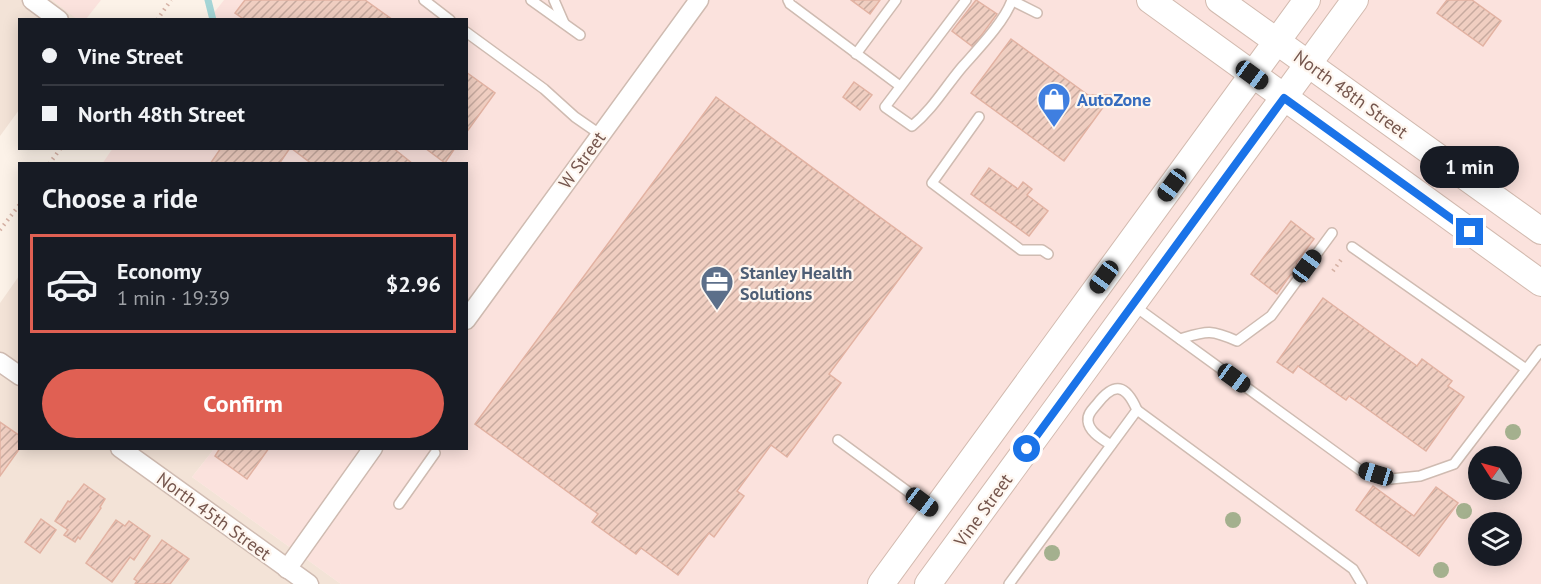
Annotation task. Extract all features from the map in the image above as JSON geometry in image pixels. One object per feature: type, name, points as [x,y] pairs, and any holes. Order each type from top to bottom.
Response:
[{"type":"main road","points":[[1150,0],[1541,283]]},
{"type":"main road","name":"North 48th Street","points":[[1219,0],[1541,231]]},
{"type":"main road","points":[[881,584],[1307,0]]},
{"type":"main road","name":"Vine Street","points":[[928,584],[1355,0]]},
{"type":"street","points":[[32,0],[56,18]]},
{"type":"street","name":"W Street","points":[[468,317],[699,0]]},
{"type":"street","points":[[0,362],[18,375]]},
{"type":"street","name":"North 45th Street","points":[[123,450],[309,584]]},
{"type":"street","points":[[287,569],[372,450]]},
{"type":"lane","points":[[424,0],[447,18]]},
{"type":"lane","points":[[531,0],[580,35]]},
{"type":"lane","points":[[554,0],[564,24]]},
{"type":"lane","points":[[856,54],[896,0]]},
{"type":"lane","points":[[966,0],[885,107],[912,126],[928,113],[962,67],[978,51],[1013,1],[1036,13]]},
{"type":"lane","points":[[790,1],[900,86]]},
{"type":"lane","points":[[468,33],[544,89],[575,117],[601,135]]},
{"type":"lane","points":[[979,117],[933,183],[1021,250],[1042,250],[1048,254]]},
{"type":"lane","points":[[1180,339],[1204,332],[1216,332],[1237,341],[1271,316],[1332,233]]},
{"type":"lane","points":[[1348,251],[1526,369]]},
{"type":"lane","points":[[1132,304],[1360,470],[1391,479],[1420,476],[1454,464],[1541,350]]},
{"type":"lane","points":[[1111,445],[1093,432],[1088,420],[1090,413],[1104,394],[1115,388],[1123,389],[1131,395],[1137,410],[1353,569],[1362,584]]},
{"type":"lane","points":[[1009,584],[1137,410]]},
{"type":"lane","points":[[838,440],[935,511]]},
{"type":"lane","points":[[399,504],[435,453]]},
{"type":"path","points":[[158,18],[171,0]]},
{"type":"path","points":[[0,230],[18,207]]},
{"type":"path","points":[[1333,271],[1348,251]]},
{"type":"shaded area","points":[[0,0],[52,0],[77,18],[18,18],[18,111],[0,136]]},
{"type":"shaded area","points":[[52,0],[101,0],[87,18],[75,18]]},
{"type":"shaded area","points":[[224,0],[1541,0],[1541,584],[341,584],[192,477],[213,450],[468,450],[468,162],[103,162],[112,150],[468,150],[468,18],[210,18]]},
{"type":"shaded area","points":[[18,277],[18,450],[213,450],[192,477],[341,584],[0,584],[0,303]]},
{"type":"building","points":[[245,0],[365,0],[390,18],[242,18],[235,13]]},
{"type":"building","points":[[851,0],[880,0],[870,14]]},
{"type":"building","points":[[976,0],[997,14],[973,47],[952,31]]},
{"type":"building","points":[[1447,0],[1472,0],[1501,21],[1483,46],[1437,13]]},
{"type":"building","name":"AutoZone","points":[[1011,39],[1088,95],[1112,95],[1064,161],[971,93]]},
{"type":"building","points":[[468,73],[495,93],[468,130]]},
{"type":"building","points":[[854,82],[872,95],[860,110],[843,97]]},
{"type":"building","name":"Stanley Health Solutions","points":[[716,97],[922,248],[829,374],[841,383],[787,457],[771,445],[737,491],[744,496],[714,537],[709,533],[678,575],[641,548],[636,554],[592,522],[598,514],[475,424]]},
{"type":"building","points":[[220,150],[289,150],[280,162],[211,162]]},
{"type":"building","points":[[294,150],[396,150],[410,162],[309,162]]},
{"type":"building","points":[[428,150],[454,150],[444,162]]},
{"type":"building","points":[[989,168],[1018,189],[1023,182],[1032,189],[1027,195],[1048,211],[1029,236],[971,194]]},
{"type":"building","points":[[1291,221],[1314,239],[1296,263],[1302,270],[1296,278],[1291,274],[1277,294],[1251,274]]},
{"type":"building","points":[[1323,298],[1417,366],[1422,359],[1452,381],[1448,386],[1464,397],[1426,451],[1349,396],[1346,400],[1298,366],[1293,373],[1277,362]]},
{"type":"building","points":[[0,422],[18,435],[19,450],[0,476]]},
{"type":"building","points":[[219,450],[268,450],[247,479],[215,456]]},
{"type":"building","points":[[84,484],[105,499],[80,539],[78,537],[75,542],[64,535],[68,530],[55,521],[68,501],[70,502]]},
{"type":"building","points":[[1373,486],[1414,516],[1436,487],[1458,503],[1419,556],[1356,510]]},
{"type":"building","points":[[41,519],[56,530],[40,553],[25,542]]},
{"type":"building","points":[[116,520],[125,526],[129,521],[150,536],[134,560],[130,557],[112,582],[86,563]]},
{"type":"building","points":[[162,540],[189,559],[170,584],[135,584],[137,581],[134,579]]},
{"type":"waterway","points":[[208,0],[212,18]]},
{"type":"place","name":"AutoZone","points":[[1054,128]]},
{"type":"place","name":"Stanley Health Solutions","points":[[717,311]]},
{"type":"route","points":[[1027,449],[1284,98],[1470,232]]}]
